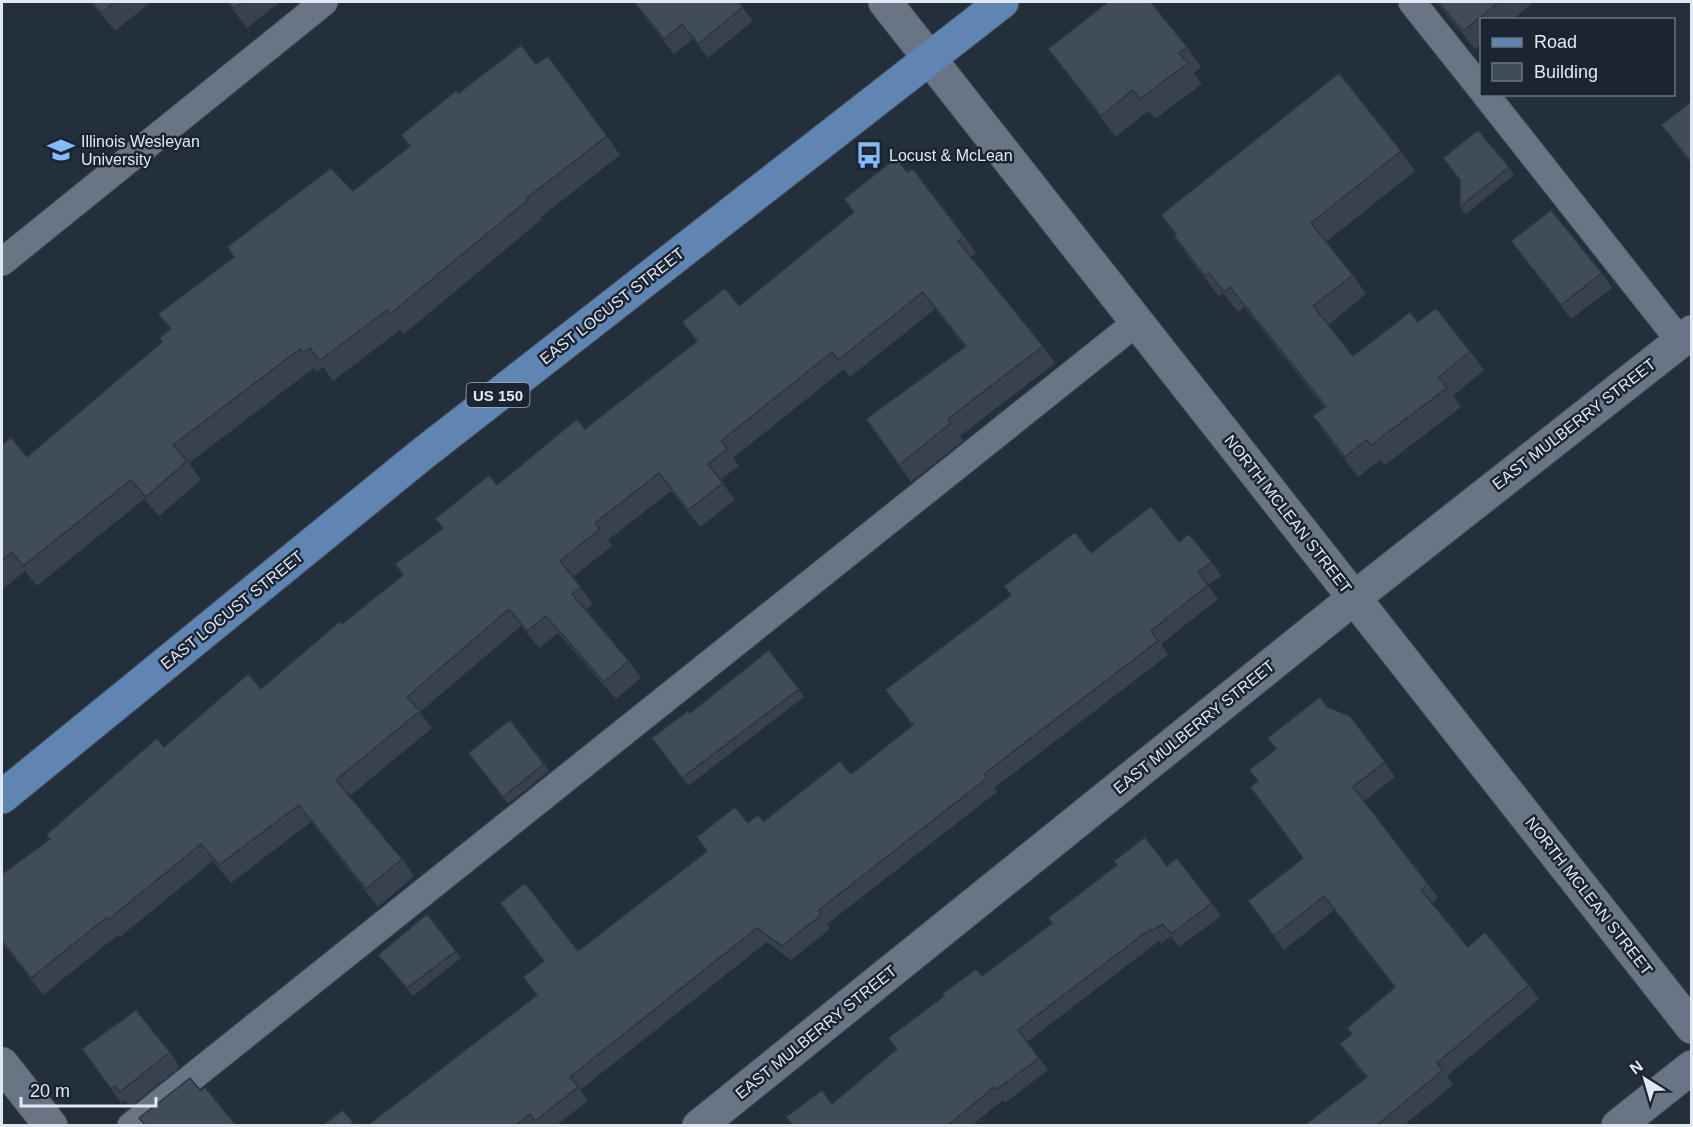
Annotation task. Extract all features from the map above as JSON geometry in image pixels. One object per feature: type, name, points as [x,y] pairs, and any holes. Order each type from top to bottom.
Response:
[{"type":"main road","name":"EAST LOCUST STREET","points":[[2,797],[421,455],[1002,2]]},
{"type":"street","name":"NORTH MCLEAN STREET","points":[[885,2],[1692,1027]]},
{"type":"street","name":"EAST MULBERRY STREET","points":[[699,1125],[1354,598],[1686,336]]},
{"type":"street","points":[[2,1064],[51,1125]]},
{"type":"street","points":[[1618,1125],[1692,1067]]},
{"type":"lane","points":[[2,262],[324,2]]},
{"type":"lane","points":[[1412,2],[1480,87]]},
{"type":"lane","points":[[1487,96],[1686,336]]},
{"type":"lane","points":[[131,1125],[1137,322]]},
{"type":"building","points":[[92,2],[115,2],[101,13]]},
{"type":"building","points":[[228,2],[243,2],[234,9]]},
{"type":"building","points":[[634,2],[739,2],[743,7],[698,44],[682,24],[664,39]]},
{"type":"building","points":[[1108,2],[1151,2],[1187,47],[1179,53],[1188,63],[1140,99],[1133,90],[1101,116],[1048,49]]},
{"type":"building","points":[[1438,2],[1499,2],[1463,31]]},
{"type":"building","points":[[521,45],[536,64],[548,56],[607,136],[527,198],[528,200],[390,314],[387,310],[319,361],[310,348],[303,353],[300,349],[173,445],[187,461],[146,497],[131,480],[23,566],[12,552],[2,560],[2,445],[11,437],[27,457],[162,342],[159,338],[171,329],[158,314],[234,257],[227,247],[331,168],[353,191],[410,146],[401,135],[457,90],[459,93]]},
{"type":"building","points":[[1339,73],[1401,151],[1311,223],[1353,275],[1313,306],[1353,356],[1410,312],[1418,322],[1436,308],[1470,351],[1439,377],[1447,388],[1371,445],[1366,440],[1345,457],[1313,416],[1326,406],[1230,287],[1224,292],[1209,273],[1205,276],[1161,215]]},
{"type":"building","points":[[1692,101],[1692,163],[1661,125]]},
{"type":"building","points":[[1478,130],[1509,167],[1460,207],[1460,180],[1443,158]]},
{"type":"building","points":[[896,158],[907,172],[913,169],[964,236],[958,241],[1043,346],[948,419],[951,423],[899,465],[866,419],[966,346],[923,292],[838,360],[832,352],[721,441],[727,449],[708,464],[723,483],[688,510],[659,473],[595,523],[600,529],[560,561],[581,587],[572,594],[629,661],[604,682],[546,616],[527,631],[509,609],[407,697],[420,711],[336,780],[402,859],[366,889],[299,805],[219,865],[201,844],[108,920],[106,918],[31,978],[2,941],[2,874],[50,839],[46,835],[157,738],[164,747],[248,674],[261,689],[340,621],[342,624],[403,575],[395,564],[443,528],[435,519],[489,475],[497,485],[577,419],[585,429],[697,341],[682,322],[725,288],[739,306],[854,212],[844,199]]},
{"type":"building","points":[[1551,210],[1602,273],[1561,305],[1511,241]]},
{"type":"building","points":[[1151,506],[1179,542],[1189,534],[1212,562],[1198,572],[1208,585],[1151,631],[1158,641],[984,774],[987,778],[818,911],[821,915],[782,946],[757,928],[570,1077],[578,1087],[535,1121],[530,1114],[516,1125],[368,1125],[537,995],[523,977],[544,961],[500,903],[525,883],[578,951],[707,851],[697,837],[735,807],[748,823],[758,815],[764,821],[840,761],[851,774],[913,725],[885,690],[1011,595],[1004,586],[1075,532],[1091,553]]},
{"type":"building","points":[[769,650],[799,689],[682,778],[652,738],[688,711],[690,713]]},
{"type":"building","points":[[1320,697],[1327,707],[1350,716],[1385,762],[1353,787],[1428,884],[1421,890],[1468,947],[1485,932],[1529,985],[1437,1063],[1443,1070],[1377,1125],[1305,1125],[1367,1077],[1340,1044],[1352,1034],[1347,1028],[1395,987],[1324,896],[1274,936],[1248,901],[1303,858],[1250,787],[1258,781],[1249,770],[1276,749],[1267,738]]},
{"type":"building","points":[[510,720],[544,764],[503,797],[468,753]]},
{"type":"building","points":[[1145,837],[1167,866],[1177,858],[1212,903],[1171,934],[1163,924],[1152,931],[1150,929],[1018,1030],[1039,1058],[996,1090],[994,1087],[948,1125],[792,1125],[786,1117],[822,1090],[832,1104],[897,1049],[888,1038],[976,969],[982,976],[1052,923],[1048,918],[1117,865],[1114,861]]},
{"type":"building","points":[[427,914],[456,951],[407,988],[378,955]]},
{"type":"building","points":[[136,1010],[170,1052],[120,1092],[115,1086],[111,1089],[82,1049]]},
{"type":"building","points":[[190,1078],[201,1091],[205,1087],[236,1125],[145,1125],[139,1118]]},
{"type":"building","points":[[343,1110],[355,1125],[323,1125]]},
{"type":"place","name":"Illinois Wesleyan University","points":[[61,150]]},
{"type":"place","name":"Locust & McLean","points":[[869,155]]}]
